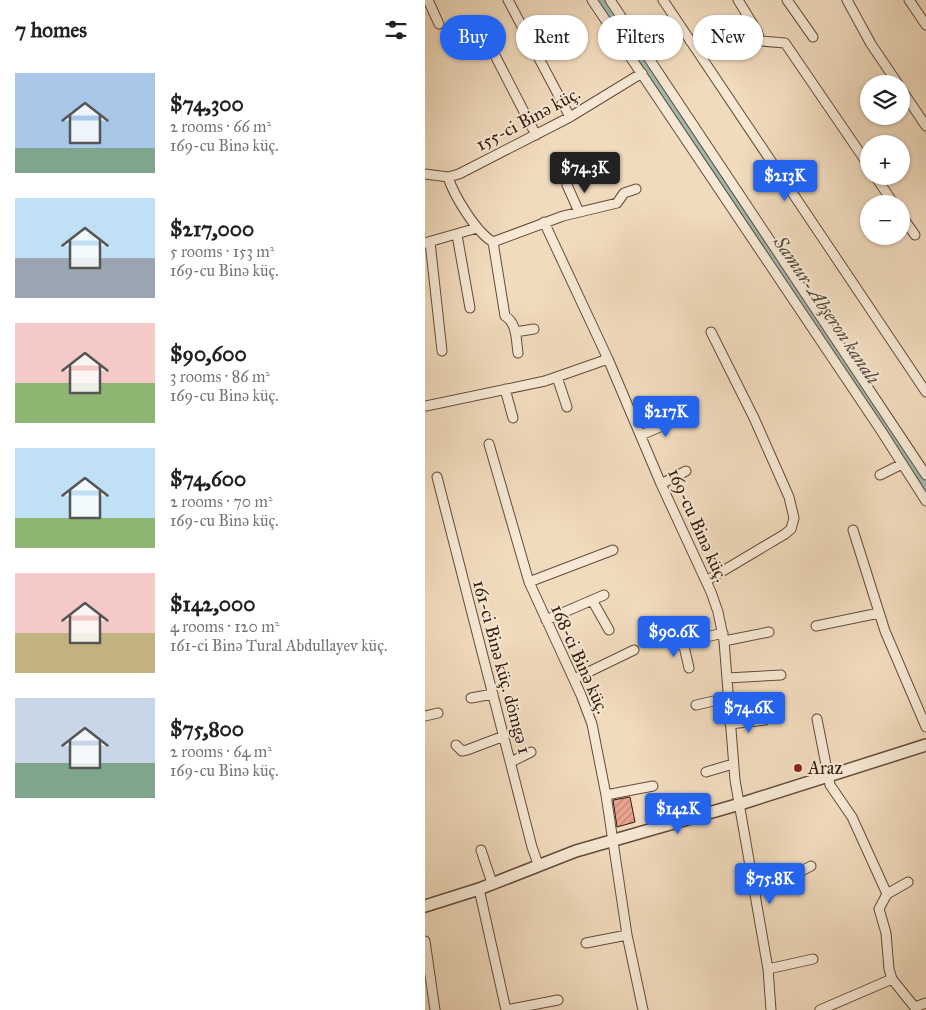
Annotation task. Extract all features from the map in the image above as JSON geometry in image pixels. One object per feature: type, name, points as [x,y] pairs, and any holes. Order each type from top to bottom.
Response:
[{"type":"street","points":[[428,0],[439,24]]},
{"type":"street","points":[[508,0],[570,117]]},
{"type":"street","points":[[592,0],[926,501]]},
{"type":"street","points":[[610,0],[926,475]]},
{"type":"street","points":[[663,0],[926,392]]},
{"type":"street","points":[[738,0],[747,15]]},
{"type":"street","points":[[787,0],[813,38]]},
{"type":"street","points":[[847,0],[871,44],[892,75]]},
{"type":"street","points":[[909,0],[926,25]]},
{"type":"street","points":[[689,41],[693,40]]},
{"type":"street","points":[[763,41],[781,42],[789,45],[860,152]]},
{"type":"street","points":[[497,60],[536,135]]},
{"type":"street","name":"155-ci Binə küç.","points":[[425,174],[448,177],[459,174],[570,117],[642,73]]},
{"type":"street","points":[[910,102],[926,126]]},
{"type":"street","points":[[448,177],[454,191],[477,228],[493,242],[505,316],[512,320],[518,353]]},
{"type":"street","points":[[567,185],[579,212]]},
{"type":"street","points":[[493,242],[544,222],[617,202],[624,193],[635,189]]},
{"type":"street","points":[[730,208],[743,199]]},
{"type":"street","name":"169-cu Binə küç.","points":[[544,222],[608,359],[718,612],[723,637],[733,764],[768,969],[771,1010]]},
{"type":"street","points":[[910,227],[915,234]]},
{"type":"street","points":[[442,351],[427,242],[477,228]]},
{"type":"street","points":[[457,235],[470,308]]},
{"type":"street","points":[[515,332],[534,329]]},
{"type":"street","points":[[706,582],[785,534],[791,528],[794,518],[789,497],[754,418],[711,332]]},
{"type":"street","points":[[426,406],[557,377],[608,359]]},
{"type":"street","points":[[557,377],[567,406]]},
{"type":"street","points":[[505,389],[513,418]]},
{"type":"street","points":[[641,435],[681,418]]},
{"type":"street","name":"168-ci Binə küç.","points":[[489,444],[529,582],[574,679],[592,724],[606,795],[627,935],[643,1010]]},
{"type":"street","points":[[880,475],[902,464]]},
{"type":"street","points":[[661,484],[686,472]]},
{"type":"street","name":"161-ci Binə küç. dömgə 1","points":[[437,476],[532,847],[539,864]]},
{"type":"street","points":[[853,530],[879,612],[926,727]]},
{"type":"street","points":[[529,582],[613,550]]},
{"type":"street","points":[[546,620],[604,595]]},
{"type":"street","points":[[592,600],[609,630]]},
{"type":"street","points":[[816,626],[879,612]]},
{"type":"street","points":[[666,634],[673,645],[683,642],[769,632]]},
{"type":"street","points":[[683,642],[689,668]]},
{"type":"street","points":[[574,679],[634,650]]},
{"type":"street","points":[[727,678],[781,675]]},
{"type":"street","points":[[471,698],[493,694]]},
{"type":"street","points":[[696,705],[727,698]]},
{"type":"street","points":[[425,716],[438,713]]},
{"type":"street","points":[[817,719],[827,777],[857,826],[887,894]]},
{"type":"street","points":[[730,724],[765,720]]},
{"type":"street","points":[[457,746],[461,751],[467,750],[504,736]]},
{"type":"street","points":[[425,906],[479,889],[539,864],[613,839],[740,804],[926,745]]},
{"type":"street","points":[[511,762],[531,752]]},
{"type":"street","points":[[706,772],[733,764]]},
{"type":"street","points":[[606,795],[653,786]]},
{"type":"street","points":[[481,850],[492,884]]},
{"type":"street","points":[[755,887],[777,884],[811,866]]},
{"type":"street","points":[[908,882],[887,894],[879,909],[885,933],[892,979],[916,1009],[926,1003]]},
{"type":"street","points":[[479,889],[506,1010],[558,1000]]},
{"type":"street","points":[[586,943],[627,935]]},
{"type":"street","points":[[425,942],[431,1005]]},
{"type":"street","points":[[768,969],[813,959]]},
{"type":"street","points":[[820,1010],[892,979]]},
{"type":"building","points":[[630,797],[635,822],[617,827],[613,800]]},
{"type":"waterway","name":"Samur-Abşeron kanalı","points":[[600,0],[926,488]]},
{"type":"place","name":"Araz","points":[[798,768]]}]
